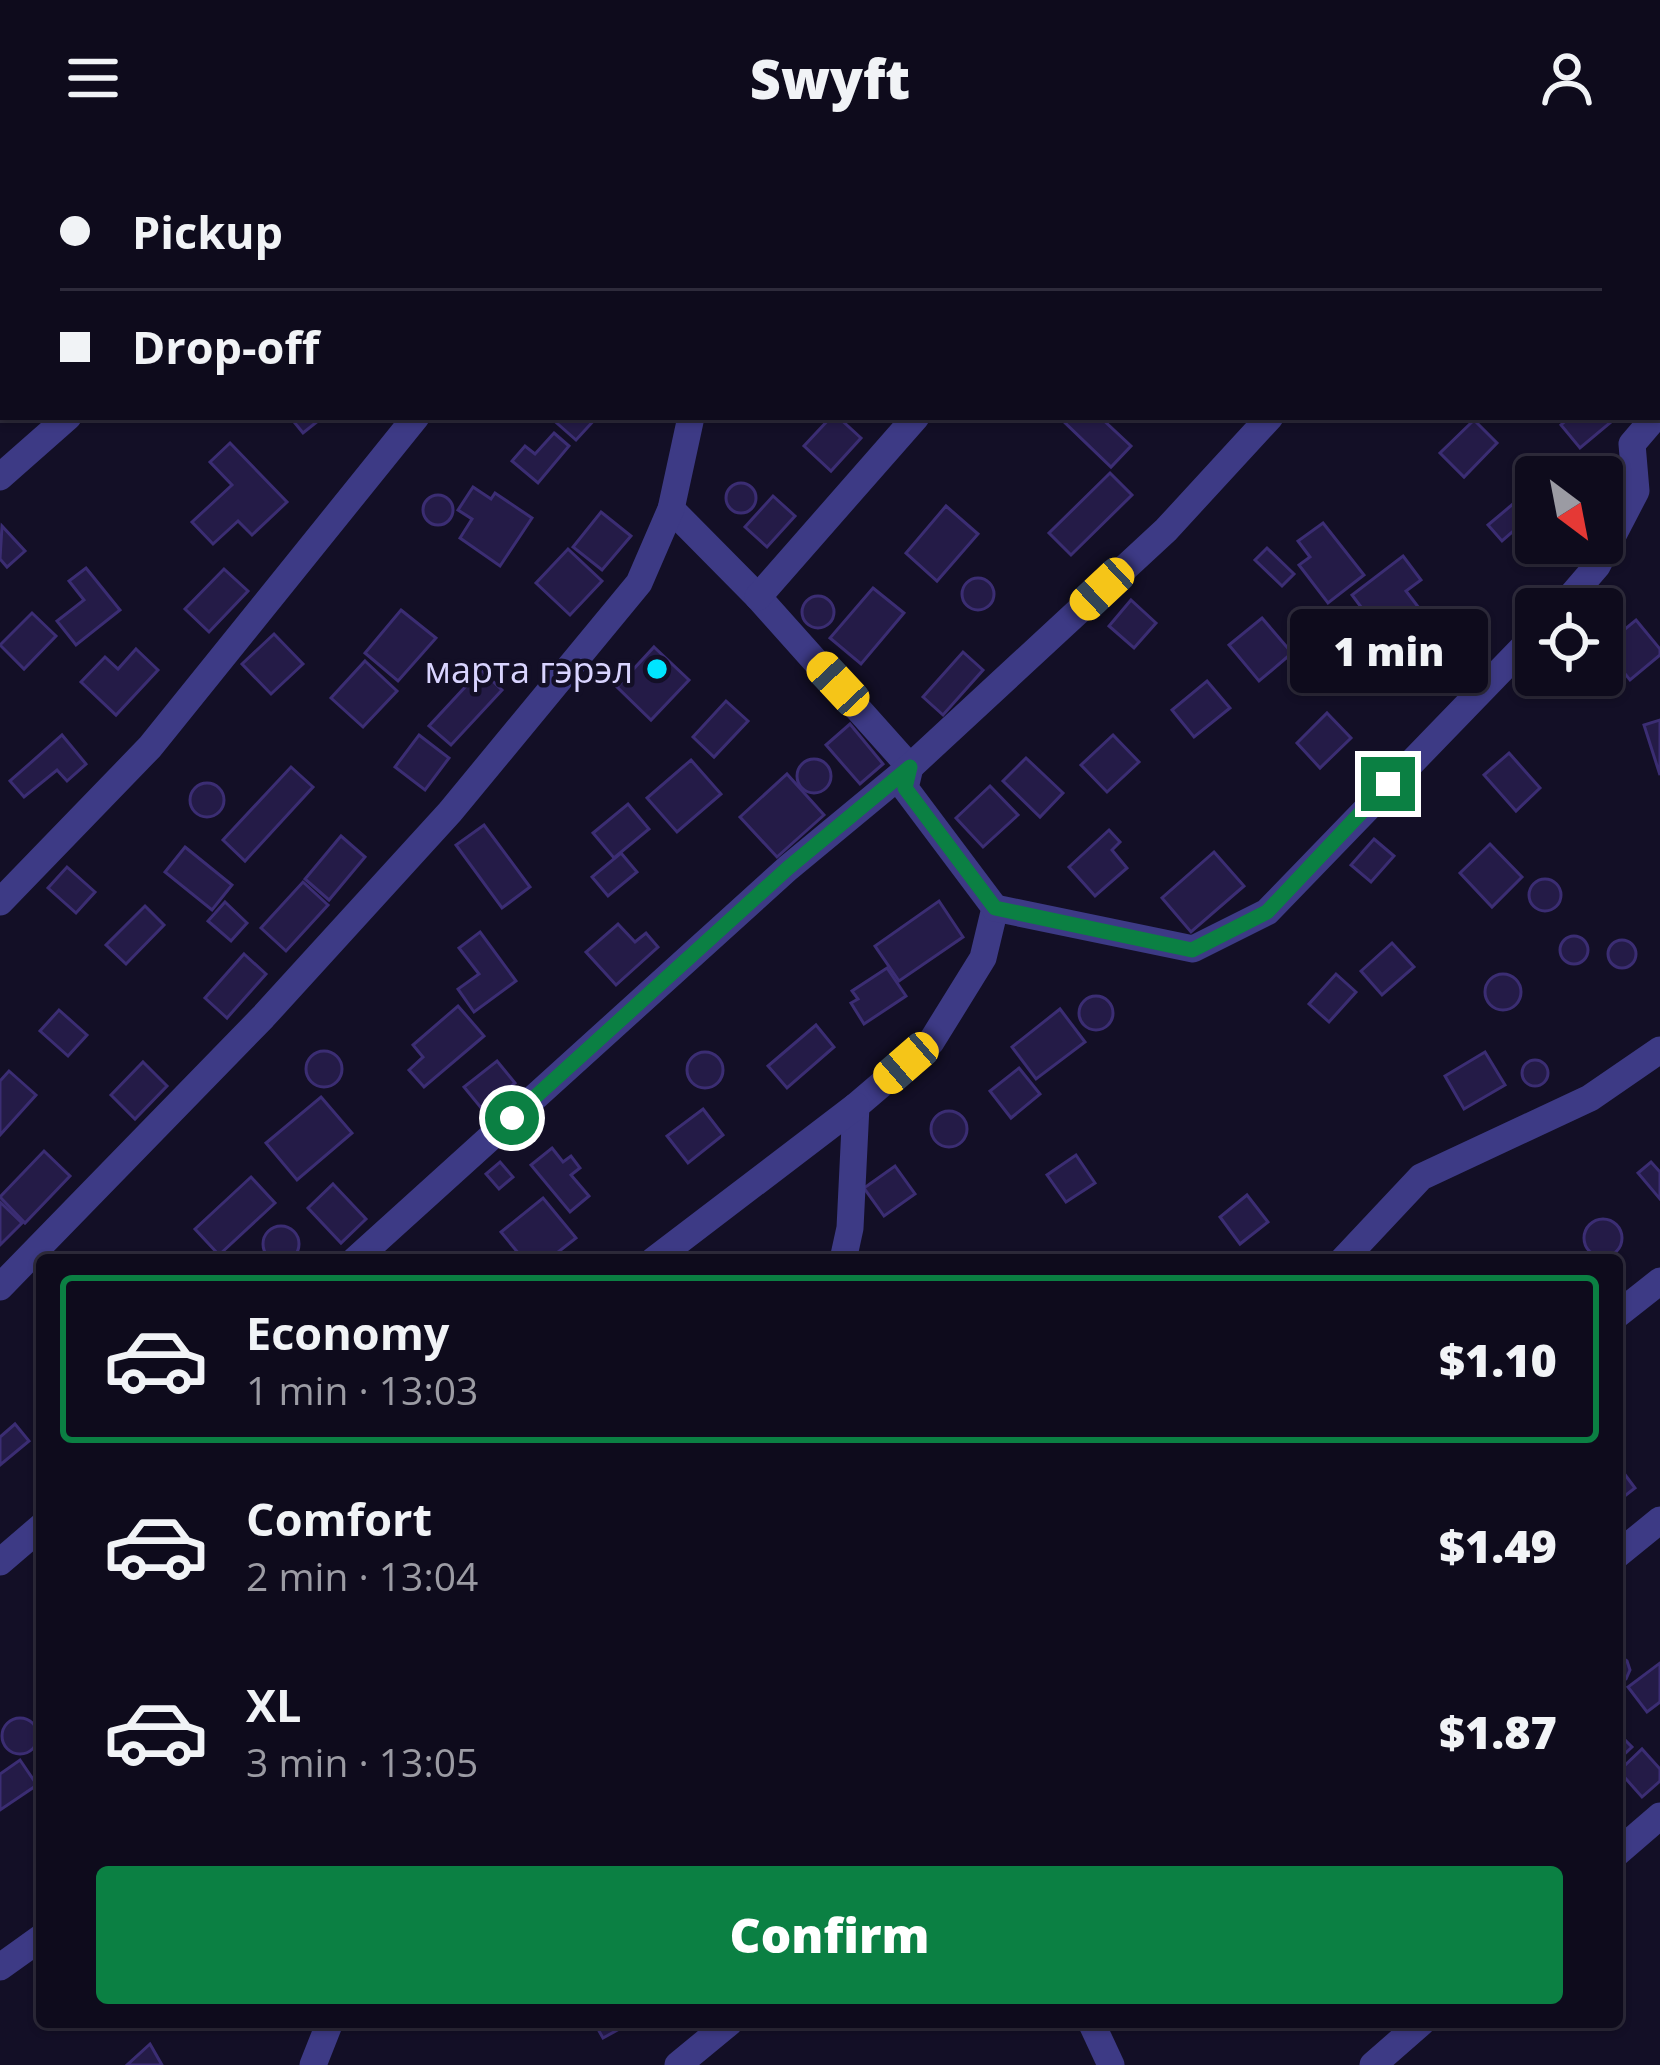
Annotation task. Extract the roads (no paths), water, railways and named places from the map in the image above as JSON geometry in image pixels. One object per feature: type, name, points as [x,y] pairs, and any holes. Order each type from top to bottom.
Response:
[{"type":"street","points":[[0,477],[65,420]]},
{"type":"street","points":[[0,902],[150,747],[414,420]]},
{"type":"street","points":[[0,1287],[262,1017],[450,812],[639,583],[671,509],[690,420]]},
{"type":"street","points":[[758,597],[913,420]]},
{"type":"street","points":[[362,1254],[788,868],[910,767],[1166,530],[1267,420]]},
{"type":"street","points":[[1578,588],[1597,566],[1636,490],[1632,443],[1653,420]]},
{"type":"street","points":[[671,509],[758,597],[910,767]]},
{"type":"street","points":[[910,767],[905,788],[995,908],[1192,950],[1267,912],[1515,656]]},
{"type":"street","points":[[662,1254],[856,1106],[931,1042],[983,958],[995,908]]},
{"type":"street","points":[[1349,1254],[1421,1177],[1590,1098],[1660,1050]]},
{"type":"street","points":[[844,1254],[850,1228],[856,1106]]},
{"type":"street","points":[[1623,1311],[1660,1281]]},
{"type":"street","points":[[1623,1550],[1660,1520]]},
{"type":"street","points":[[0,1562],[36,1531]]},
{"type":"street","points":[[1623,1848],[1660,1816]]},
{"type":"street","points":[[0,1967],[36,1940]]},
{"type":"street","points":[[313,2065],[328,2028]]},
{"type":"street","points":[[677,2065],[723,2028]]},
{"type":"street","points":[[1094,2028],[1111,2065]]},
{"type":"street","points":[[1373,2065],[1415,2028]]},
{"type":"place","name":"марта гэрэл","points":[[657,669]]}]
